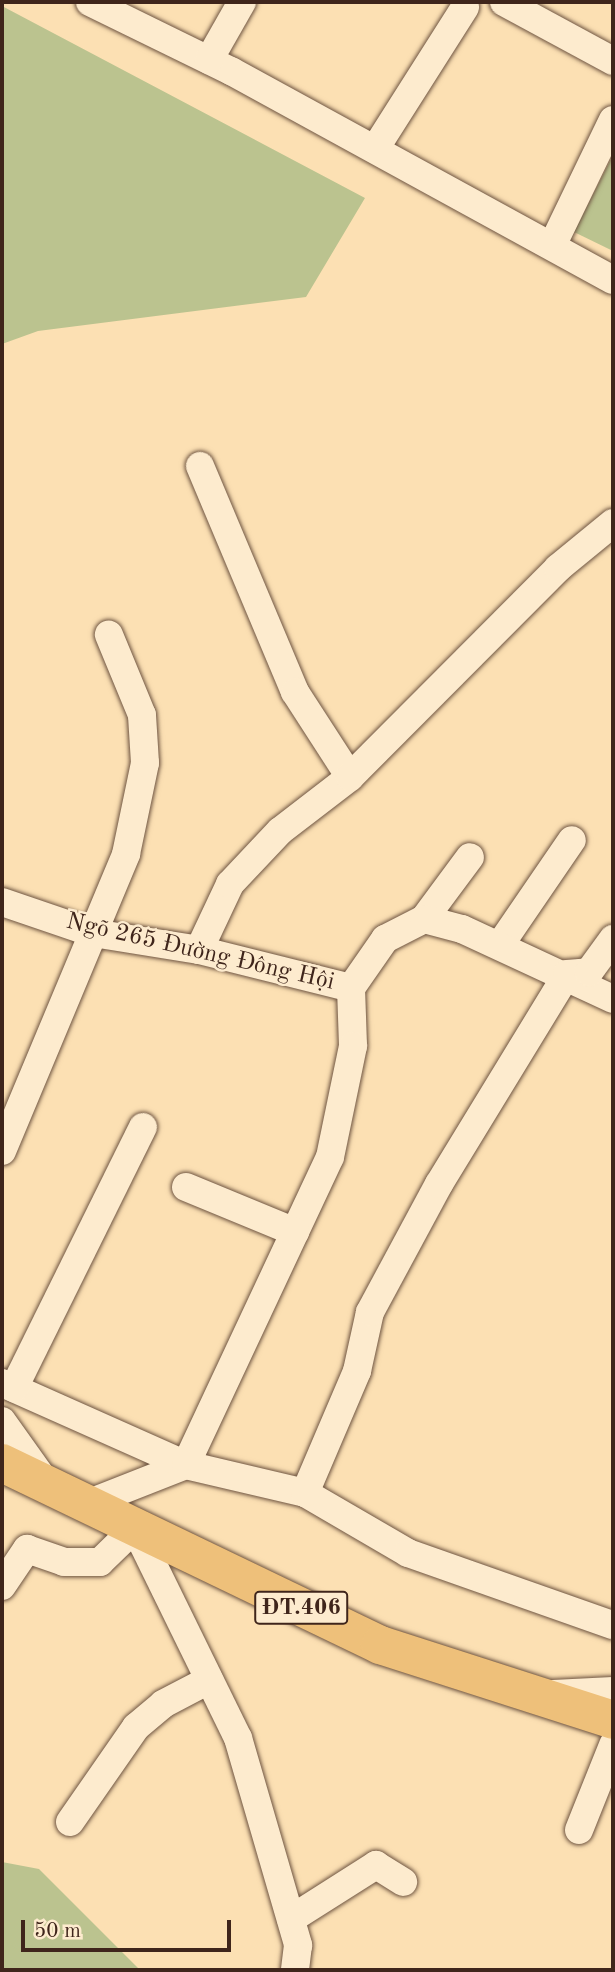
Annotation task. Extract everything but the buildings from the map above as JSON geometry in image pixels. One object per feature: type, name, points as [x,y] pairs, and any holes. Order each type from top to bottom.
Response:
[{"type":"main road","name":"ĐT.406","points":[[2,1463],[380,1646],[613,1720]]},
{"type":"street","points":[[90,2],[209,60],[613,280]]},
{"type":"street","points":[[209,60],[242,2]]},
{"type":"street","points":[[374,149],[463,4],[510,3],[613,61]]},
{"type":"street","points":[[552,246],[613,120]]},
{"type":"street","points":[[200,466],[295,692],[350,777]]},
{"type":"street","points":[[200,950],[230,884],[280,831],[350,777],[558,568],[613,523]]},
{"type":"street","points":[[3,1142],[125,854],[145,763],[142,715],[109,635]]},
{"type":"street","points":[[500,945],[572,840]]},
{"type":"street","points":[[351,988],[385,939],[424,919],[470,857]]},
{"type":"street","name":"Ngõ 265 Đường Đông Hội","points":[[2,902],[93,933],[200,950],[351,988],[353,1046],[330,1157],[186,1465]]},
{"type":"street","points":[[424,919],[463,929],[567,974],[613,999]]},
{"type":"street","points":[[567,974],[589,972],[613,939]]},
{"type":"street","points":[[305,1493],[353,1384],[370,1312],[439,1184],[567,974]]},
{"type":"street","points":[[144,1128],[8,1386],[186,1465],[305,1493],[408,1553],[613,1625]]},
{"type":"street","points":[[186,1187],[295,1233]]},
{"type":"street","points":[[2,1421],[46,1483]]},
{"type":"street","points":[[87,1504],[186,1465]]},
{"type":"street","points":[[2,1586],[27,1549],[64,1562],[100,1562],[135,1528],[237,1738],[298,1945],[295,1970]]},
{"type":"street","points":[[70,1822],[136,1727],[163,1704],[209,1680]]},
{"type":"street","points":[[541,1695],[613,1691]]},
{"type":"street","points":[[579,1830],[613,1745]]},
{"type":"street","points":[[291,1919],[376,1864],[403,1882]]},
{"type":"green space","points":[[2,6],[365,198],[306,297],[38,331],[2,344]]},
{"type":"green space","points":[[613,155],[613,251],[574,232]]},
{"type":"green space","points":[[2,1862],[39,1869],[140,1970],[2,1970]]}]
